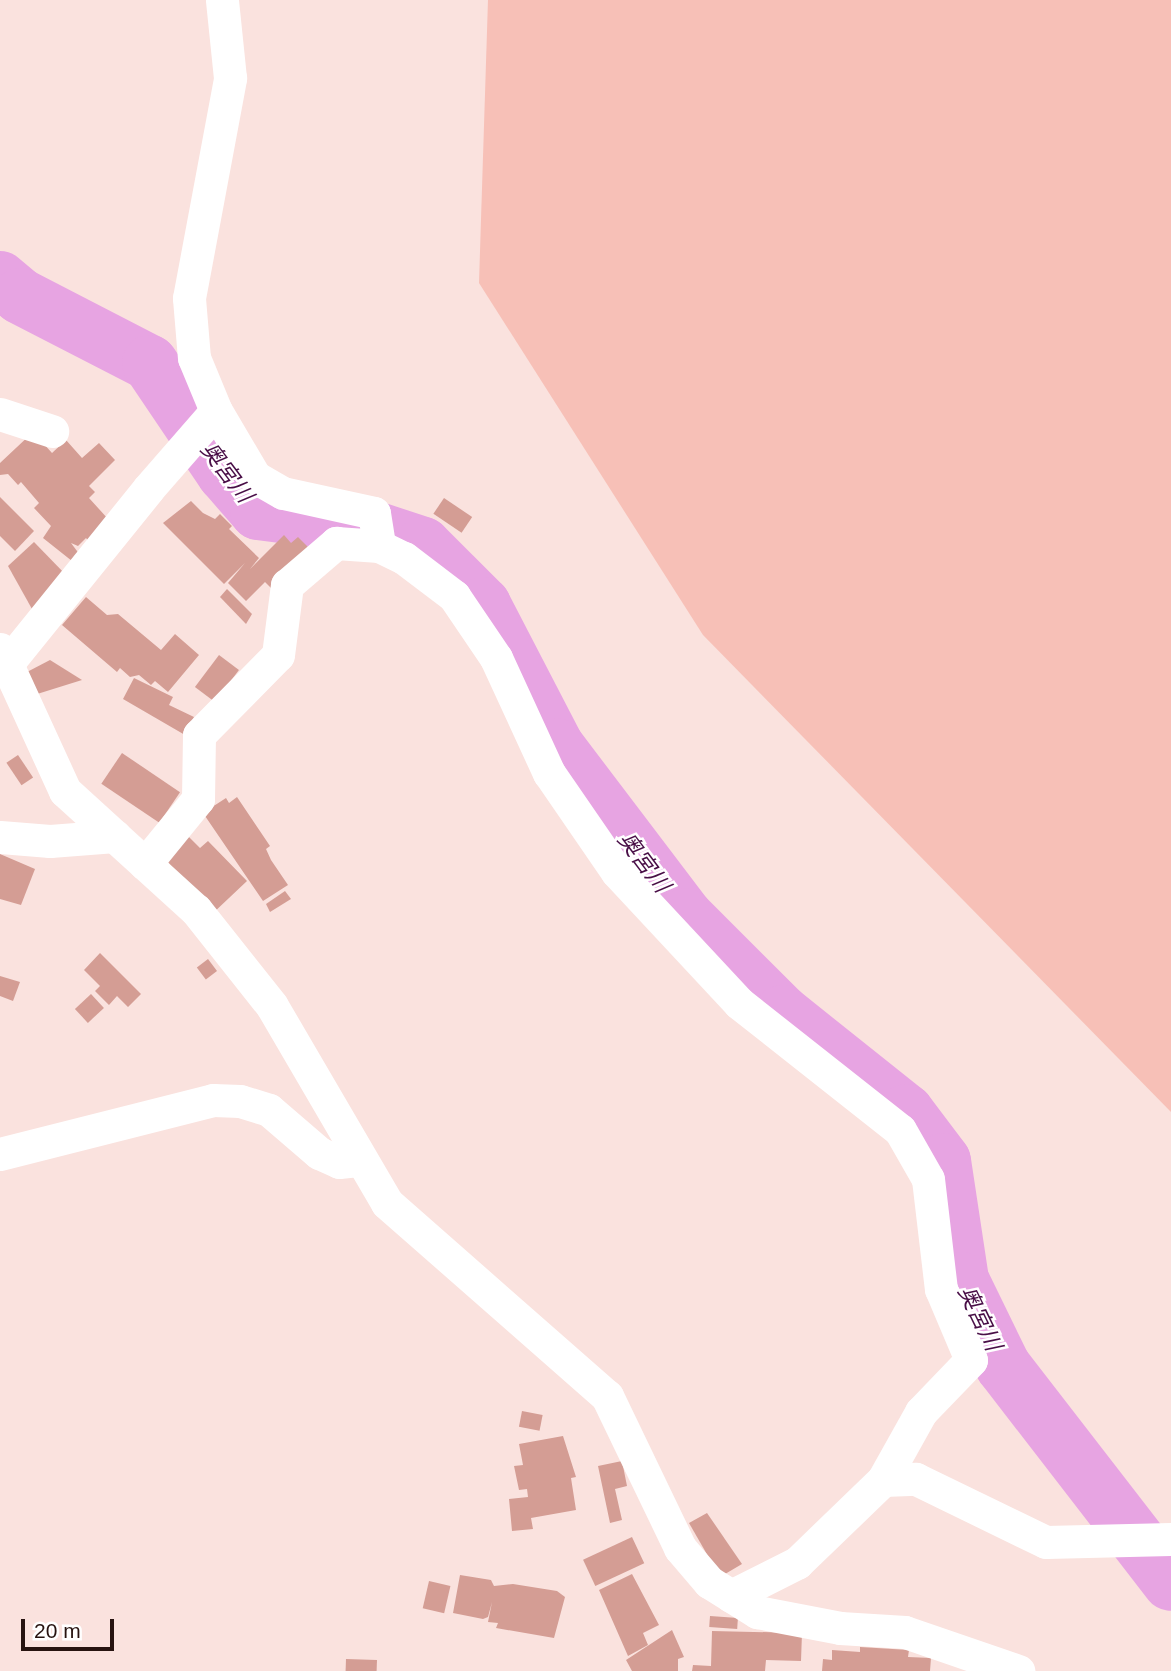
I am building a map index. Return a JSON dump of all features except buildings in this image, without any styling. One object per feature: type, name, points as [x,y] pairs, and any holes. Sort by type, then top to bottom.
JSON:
[{"type":"street","points":[[222,0],[230,78],[189,298],[194,358],[216,411],[255,477],[283,494],[374,513],[379,546]]},
{"type":"street","points":[[216,411],[4,656],[65,791],[196,910],[272,1006],[358,1160],[387,1203],[607,1396],[680,1549],[709,1581],[757,1612],[840,1628],[905,1632],[1007,1670]]},
{"type":"street","points":[[0,414],[52,430]]},
{"type":"street","points":[[145,864],[198,799],[199,735],[278,656],[287,585],[336,543],[379,546],[404,558],[454,596],[496,658],[549,773],[617,872],[739,1003],[900,1130],[928,1179],[941,1289],[971,1360],[921,1412],[883,1480],[797,1563],[731,1596]]},
{"type":"street","points":[[0,837],[50,841],[115,836]]},
{"type":"street","points":[[0,1154],[213,1100],[240,1101],[268,1110],[318,1153],[340,1162],[358,1160]]},
{"type":"street","points":[[883,1480],[916,1479],[1046,1542],[1171,1539]]},
{"type":"shaded area","points":[[488,0],[1171,0],[1171,1112],[703,635],[479,283]]},
{"type":"waterway","name":"奥宮川","points":[[0,279],[20,296],[150,363],[225,474],[258,512],[366,526],[423,545],[483,605],[556,746],[685,916],[782,1013],[906,1112],[943,1161],[961,1280],[1003,1366],[1171,1583]]}]
